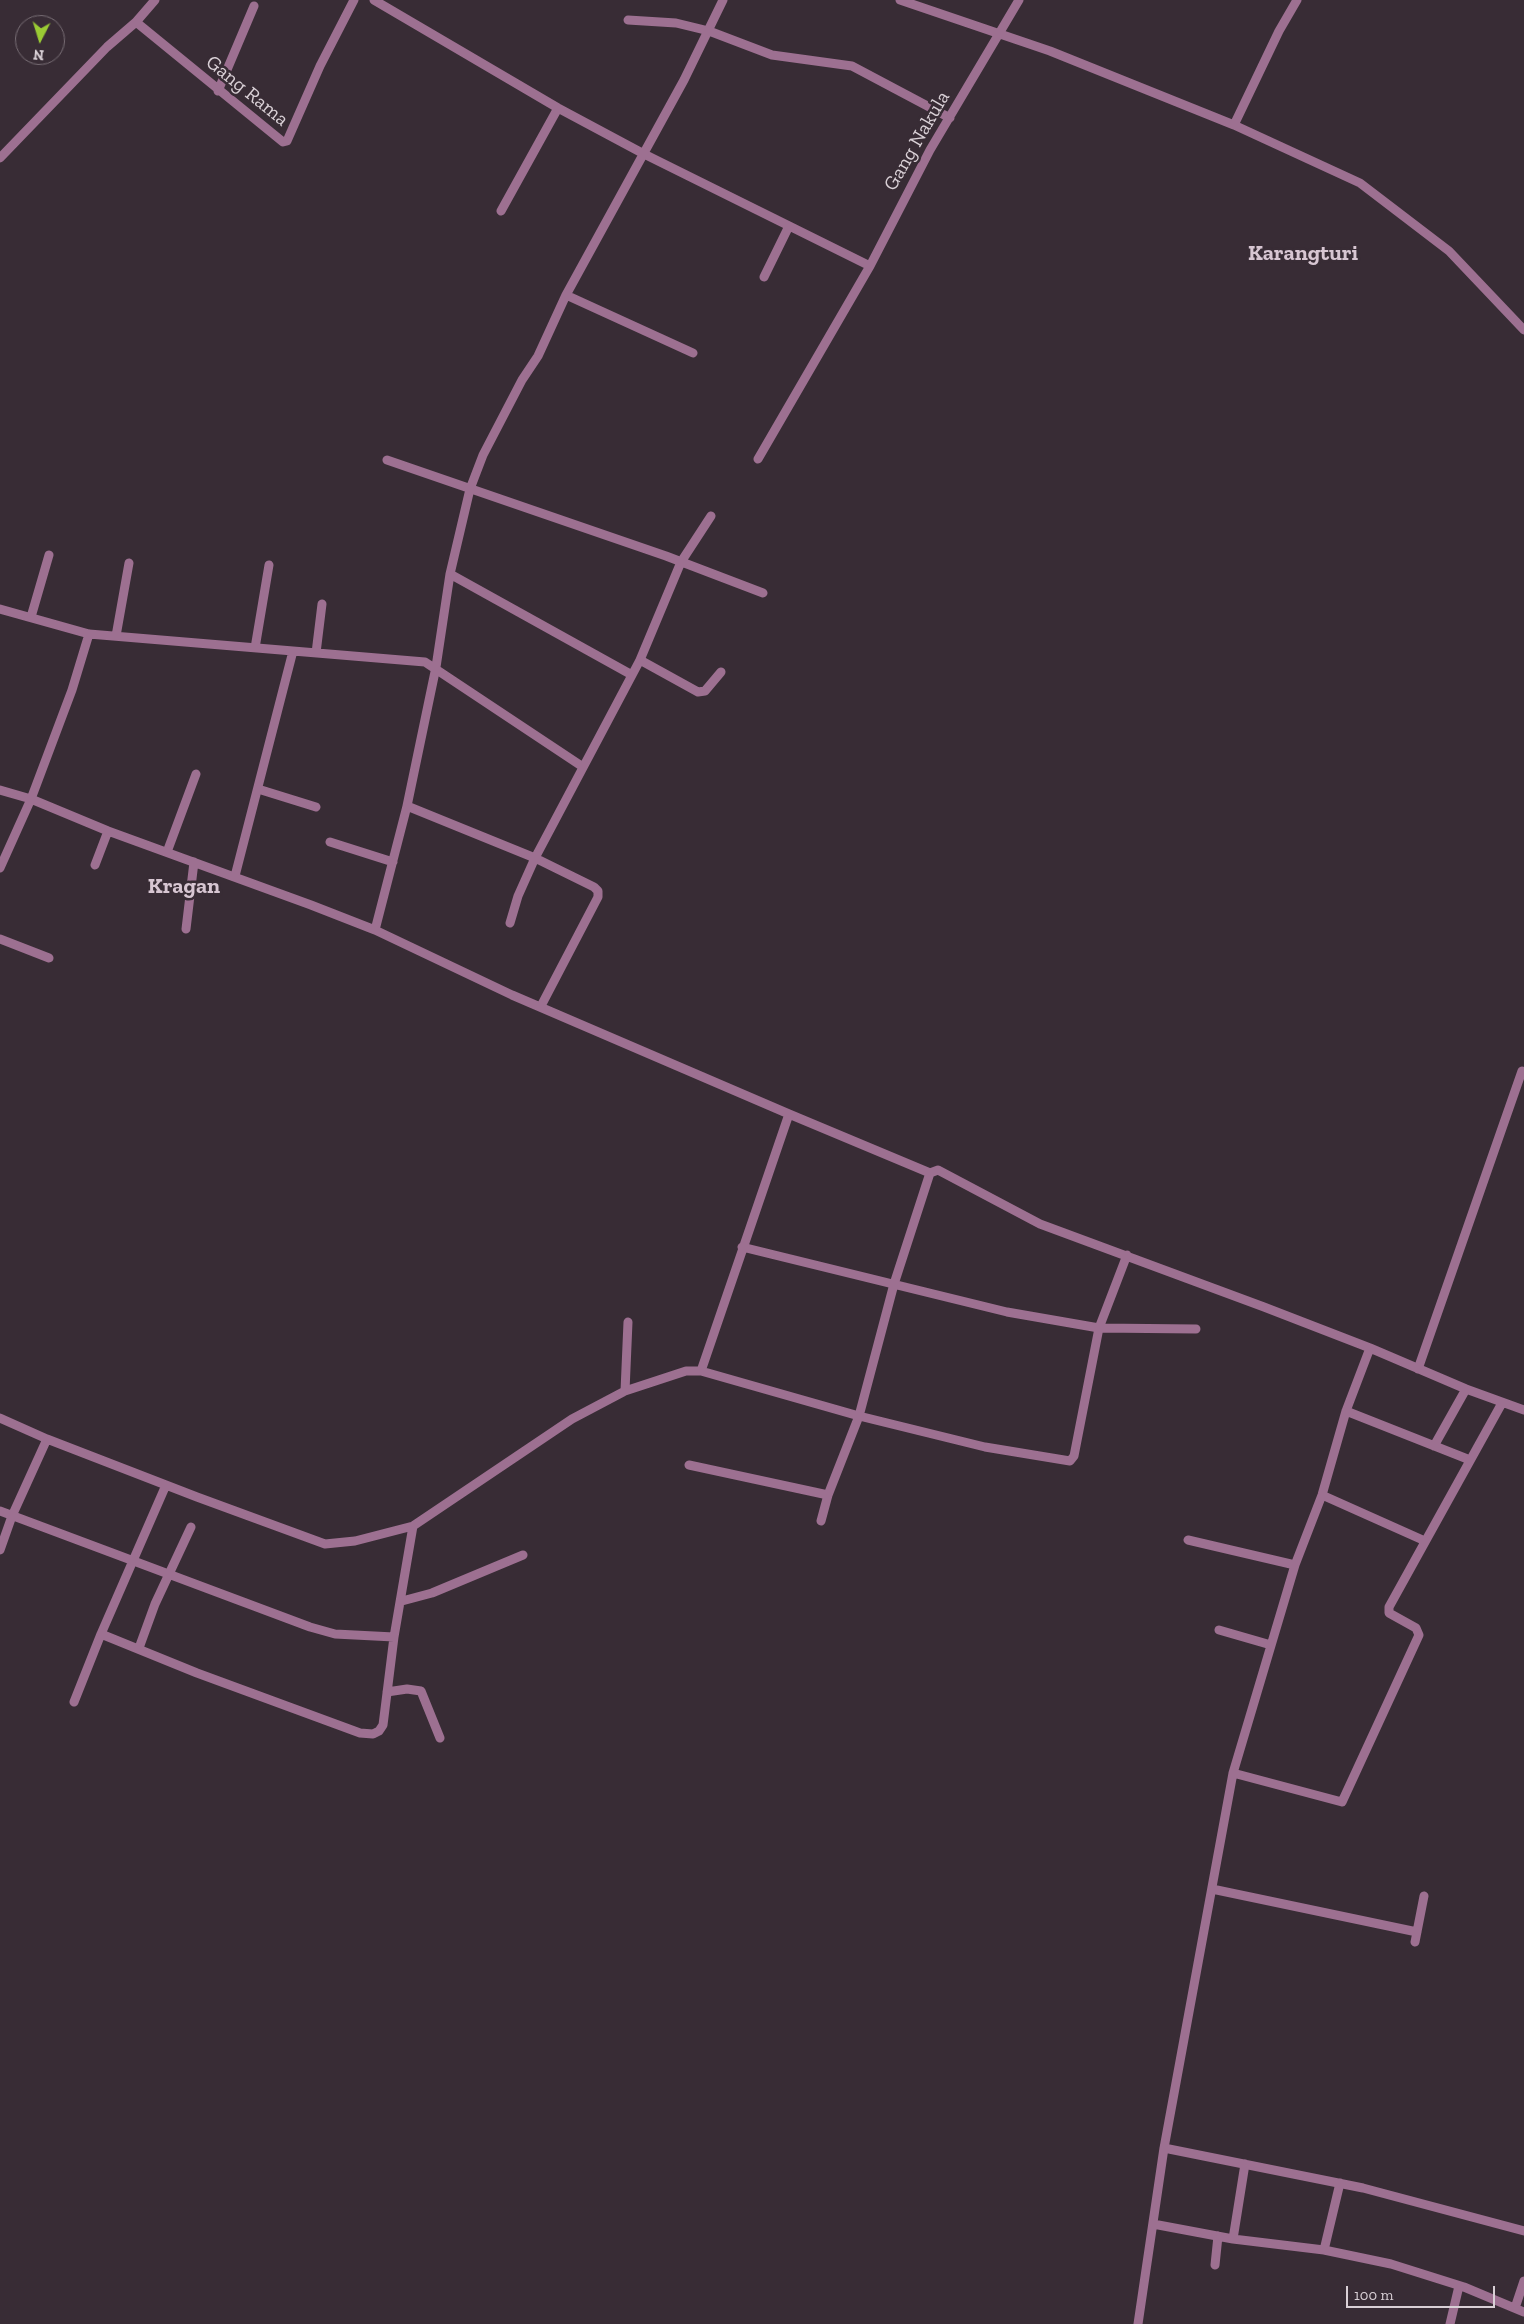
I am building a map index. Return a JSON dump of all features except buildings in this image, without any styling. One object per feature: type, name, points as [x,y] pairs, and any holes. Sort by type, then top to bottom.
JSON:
[{"type":"street","points":[[0,158],[107,47],[136,22],[154,0]]},
{"type":"street","name":"Gang Rama","points":[[136,22],[283,142],[287,141],[320,66],[354,0]]},
{"type":"street","points":[[374,0],[558,108],[644,154],[870,266]]},
{"type":"street","points":[[375,930],[407,806],[436,668],[450,574],[470,489],[497,426],[538,356],[566,296],[644,154],[709,31],[723,0]]},
{"type":"street","points":[[900,0],[1050,52],[1234,125],[1360,183],[1448,251],[1524,330]]},
{"type":"street","name":"Gang Nakula","points":[[758,460],[870,266],[930,150],[1000,36],[1019,0]]},
{"type":"street","points":[[1234,125],[1279,31],[1298,0]]},
{"type":"street","points":[[218,90],[254,6]]},
{"type":"street","points":[[628,20],[676,23],[709,31],[772,55],[852,66],[950,118]]},
{"type":"street","points":[[501,210],[558,108]]},
{"type":"street","points":[[764,277],[789,226]]},
{"type":"street","points":[[566,296],[693,353]]},
{"type":"street","points":[[387,460],[681,562],[763,593]]},
{"type":"street","points":[[510,923],[518,896],[535,858],[640,660],[681,562],[710,516]]},
{"type":"street","points":[[31,618],[49,555]]},
{"type":"street","points":[[116,636],[129,563]]},
{"type":"street","points":[[255,648],[269,565]]},
{"type":"street","points":[[450,574],[632,676]]},
{"type":"street","points":[[316,653],[322,604]]},
{"type":"street","points":[[0,609],[89,634],[425,662],[583,767]]},
{"type":"street","points":[[0,868],[31,798],[72,690],[89,634]]},
{"type":"street","points":[[235,876],[293,651]]},
{"type":"street","points":[[640,660],[698,692],[705,691],[722,672]]},
{"type":"street","points":[[167,852],[196,774]]},
{"type":"street","points":[[258,789],[316,808]]},
{"type":"street","points":[[0,790],[31,798],[108,831],[235,876],[375,930],[512,995],[789,1114],[930,1172],[938,1170],[1040,1224],[1127,1255],[1370,1348],[1466,1389],[1524,1410]]},
{"type":"street","points":[[407,806],[535,858],[594,887],[598,894],[541,1006]]},
{"type":"street","points":[[95,865],[108,831]]},
{"type":"street","points":[[330,842],[393,862]]},
{"type":"street","points":[[186,929],[194,862]]},
{"type":"street","points":[[0,939],[50,958]]},
{"type":"street","points":[[1418,1369],[1522,1071]]},
{"type":"street","points":[[701,1370],[789,1114]]},
{"type":"street","points":[[821,1521],[828,1495],[859,1416],[894,1284],[930,1172]]},
{"type":"street","points":[[742,1247],[1007,1312],[1099,1328],[1196,1329]]},
{"type":"street","points":[[0,1418],[47,1439],[325,1544],[355,1541],[413,1526],[572,1420],[625,1391],[686,1371],[701,1370],[859,1416],[984,1447],[1070,1461],[1074,1456],[1099,1328],[1127,1255]]},
{"type":"street","points":[[625,1391],[628,1322]]},
{"type":"street","points":[[1138,2324],[1164,2148],[1233,1773],[1295,1565],[1322,1495],[1346,1411],[1370,1348]]},
{"type":"street","points":[[1434,1446],[1466,1389]]},
{"type":"street","points":[[1233,1773],[1342,1802],[1419,1635],[1416,1628],[1389,1613],[1388,1610],[1502,1403]]},
{"type":"street","points":[[1346,1411],[1470,1460]]},
{"type":"street","points":[[0,1550],[12,1516],[47,1439]]},
{"type":"street","points":[[689,1465],[828,1495]]},
{"type":"street","points":[[74,1702],[101,1634],[166,1485]]},
{"type":"street","points":[[1322,1495],[1425,1541]]},
{"type":"street","points":[[0,1511],[327,1632],[394,1637]]},
{"type":"street","points":[[101,1634],[140,1648],[197,1673],[366,1735],[379,1731],[384,1725],[394,1637],[402,1601],[413,1526]]},
{"type":"street","points":[[140,1648],[168,1574],[191,1527]]},
{"type":"street","points":[[1188,1540],[1295,1565]]},
{"type":"street","points":[[402,1601],[432,1593],[523,1555]]},
{"type":"street","points":[[1219,1630],[1271,1644]]},
{"type":"street","points":[[387,1692],[407,1689],[422,1691],[440,1738]]},
{"type":"street","points":[[1212,1888],[1417,1932]]},
{"type":"street","points":[[1415,1942],[1424,1896]]},
{"type":"street","points":[[1164,2148],[1340,2183],[1524,2232]]},
{"type":"street","points":[[1233,2239],[1245,2164]]},
{"type":"street","points":[[1324,2250],[1340,2183]]},
{"type":"street","points":[[1153,2224],[1233,2239],[1324,2250],[1391,2264],[1459,2286],[1524,2312]]},
{"type":"street","points":[[1215,2265],[1218,2236]]},
{"type":"street","points":[[1515,2308],[1524,2282]]},
{"type":"street","points":[[1450,2324],[1459,2286]]},
{"type":"district","name":"Karangturi","points":[[1303,254]]},
{"type":"district","name":"Kragan","points":[[184,887]]}]
